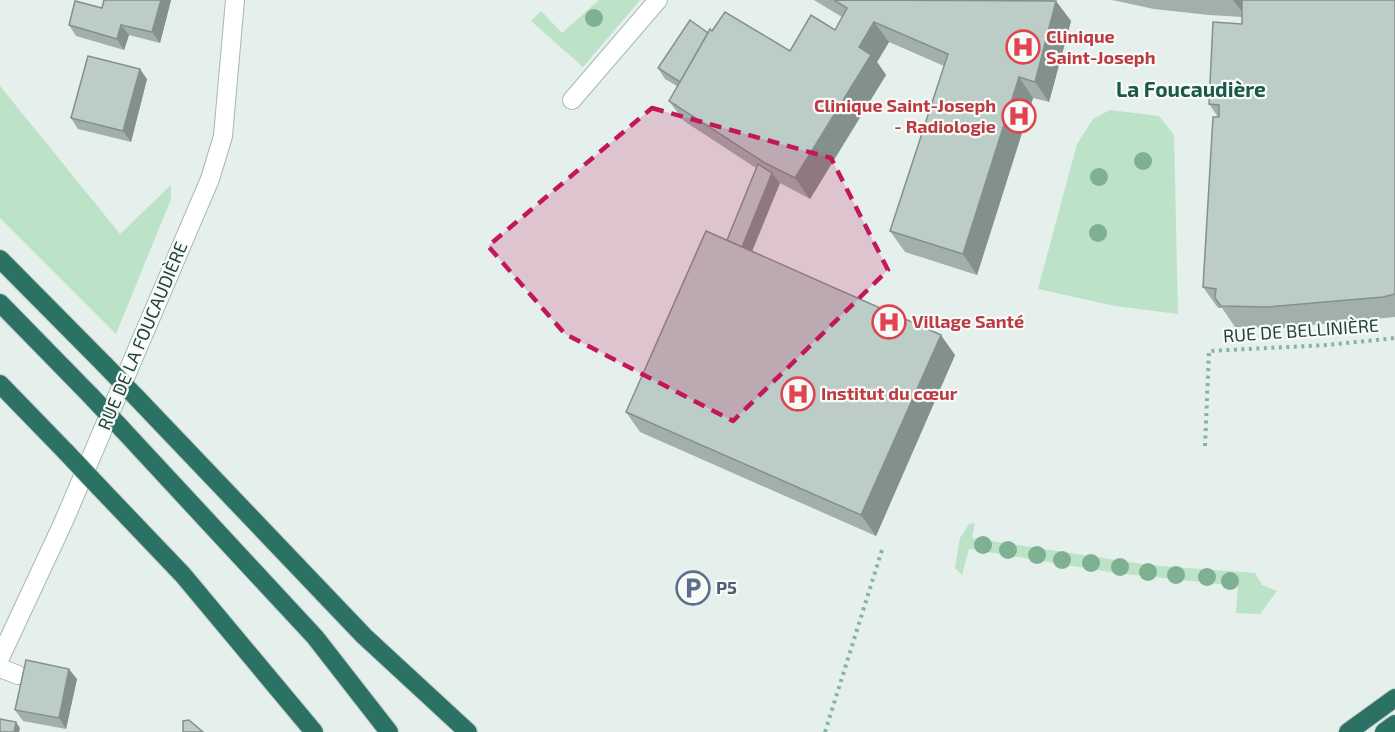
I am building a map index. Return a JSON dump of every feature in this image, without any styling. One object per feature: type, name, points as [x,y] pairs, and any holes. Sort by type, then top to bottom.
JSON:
[{"type":"highway","points":[[0,259],[137,398],[364,636],[468,732]]},
{"type":"highway","points":[[0,303],[90,395],[315,637],[389,732]]},
{"type":"highway","points":[[0,384],[183,574],[313,732]]},
{"type":"highway","points":[[1348,732],[1395,698]]},
{"type":"highway","points":[[1384,732],[1395,724]]},
{"type":"street","name":"RUE DE LA FOUCAUDIÈRE","points":[[0,658],[63,523],[210,179],[223,136],[224,102],[235,0]]},
{"type":"street","points":[[572,100],[658,0]]},
{"type":"street","points":[[0,668],[18,675]]},
{"type":"path","name":"RUE DE BELLINIÈRE","points":[[1205,447],[1209,351],[1327,345],[1395,338]]},
{"type":"path","points":[[825,732],[882,550]]},
{"type":"highlighted area","points":[[652,108],[831,158],[888,270],[733,421],[565,334],[488,246]]},
{"type":"green space","points":[[599,0],[640,0],[583,67],[531,21],[541,11],[562,33]]},
{"type":"green space","points":[[0,86],[120,234],[171,185],[171,199],[116,334],[0,218]]},
{"type":"green space","points":[[1110,110],[1159,116],[1174,135],[1178,314],[1115,306],[1038,289],[1077,144],[1093,119]]},
{"type":"green space","points":[[975,523],[972,538],[1149,565],[1255,573],[1262,585],[1277,591],[1260,614],[1236,613],[1238,586],[1116,573],[969,549],[962,575],[955,568],[960,538],[969,524]]},
{"type":"building","points":[[104,0],[161,0],[152,32],[121,25],[117,39],[69,25],[75,1],[102,8]]},
{"type":"building","points":[[834,0],[1056,1],[1035,82],[1019,77],[963,254],[890,231],[948,54],[874,22],[859,47],[871,55],[795,178],[765,163],[669,101],[710,29],[712,31],[725,12],[790,51],[811,15],[835,30],[847,8]]},
{"type":"building","points":[[1242,0],[1395,0],[1395,294],[1267,307],[1221,306],[1215,298],[1216,289],[1203,287],[1213,117],[1219,117],[1219,105],[1209,104],[1213,22],[1242,24]]},
{"type":"building","points":[[690,20],[708,33],[680,82],[658,68]]},
{"type":"building","points":[[88,56],[140,69],[123,131],[71,118]]},
{"type":"building","points":[[758,164],[772,173],[742,247],[727,240]]},
{"type":"building","name":"Institut du cœur","points":[[706,231],[941,335],[861,515],[626,412]]},
{"type":"building","points":[[26,660],[69,669],[59,718],[15,710]]},
{"type":"building","points":[[0,719],[16,722],[14,732],[0,732]]},
{"type":"building","points":[[189,720],[203,732],[183,732],[183,721]]},
{"type":"place","name":"Clinique Saint-Joseph","points":[[1023,47]]},
{"type":"place","name":"Clinique Saint-Joseph - Radiologie","points":[[1019,116]]},
{"type":"place","name":"Village Santé","points":[[889,322]]},
{"type":"place","name":"Institut du cœur","points":[[798,394]]},
{"type":"place","name":"P5","points":[[693,588]]},
{"type":"district","name":"La Foucaudière","points":[[1191,90]]}]
